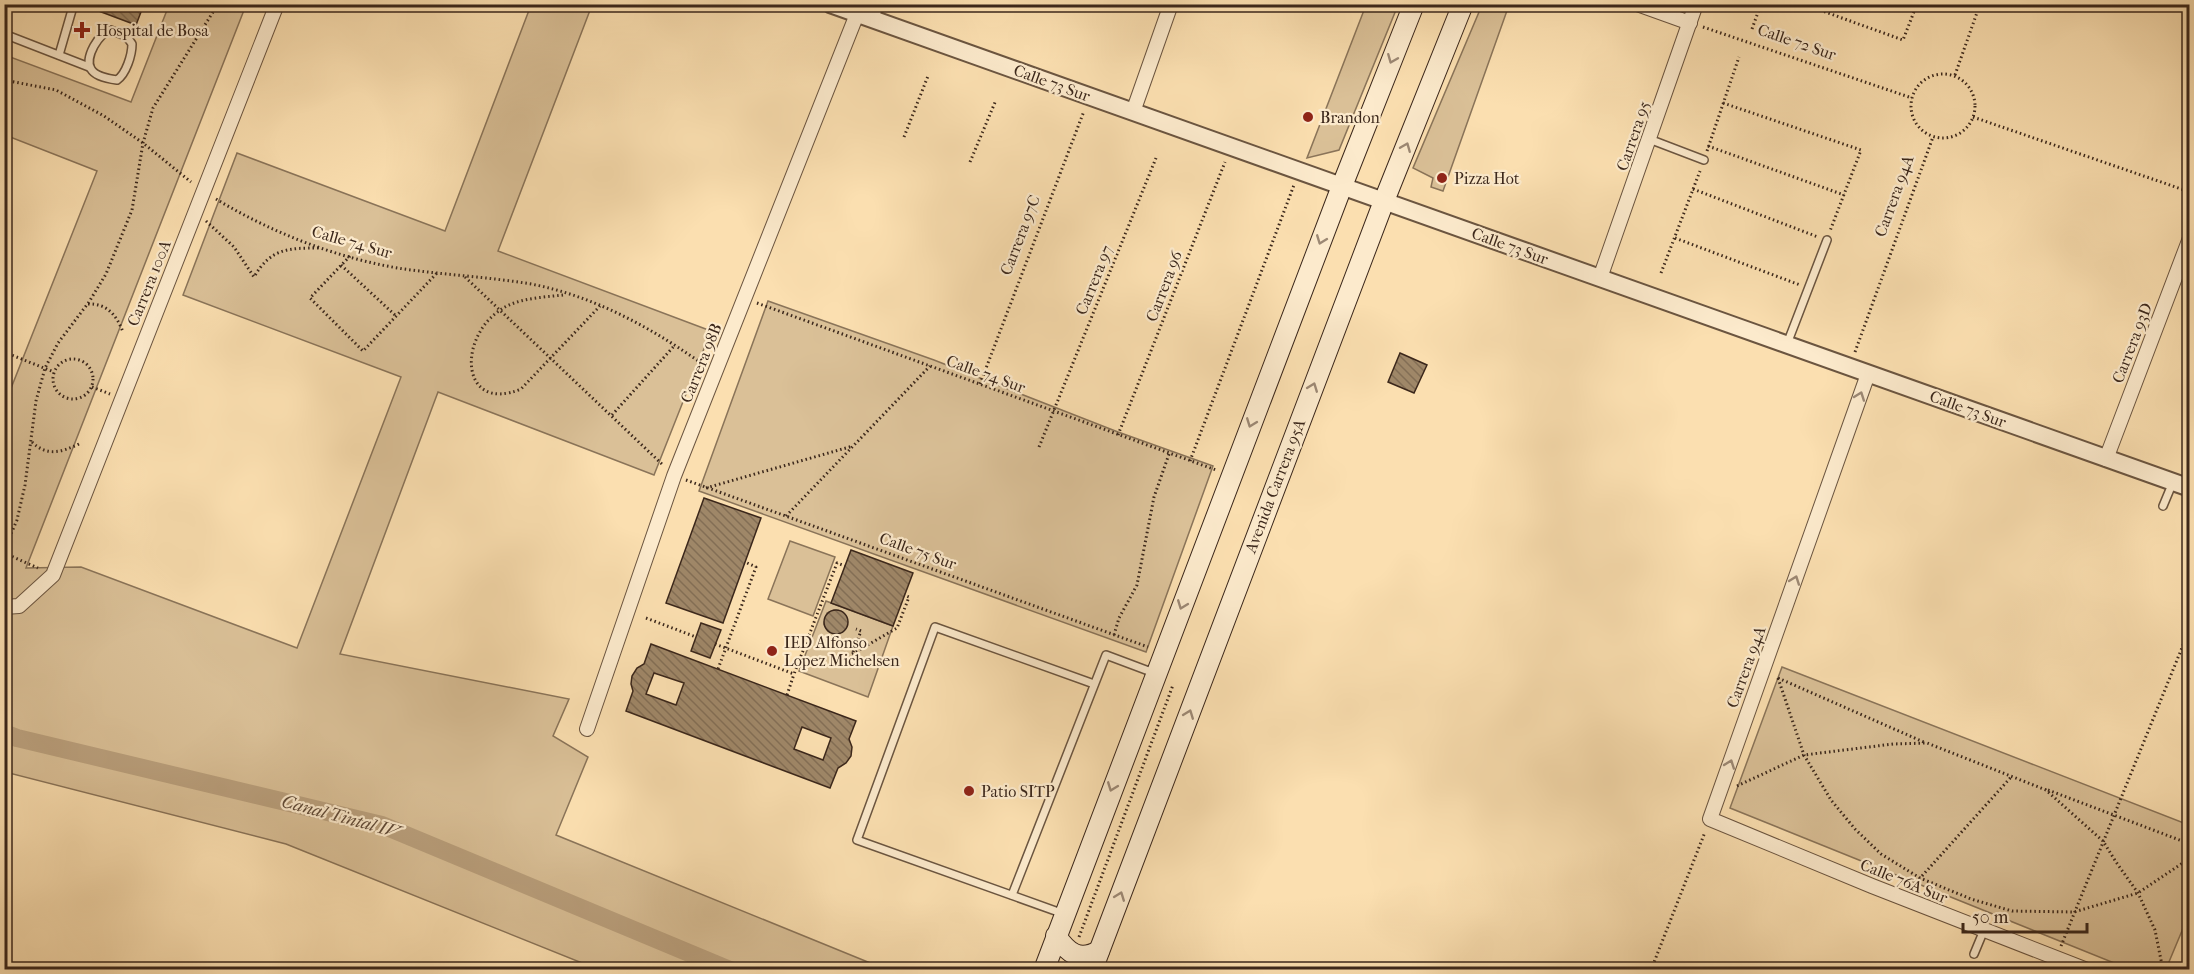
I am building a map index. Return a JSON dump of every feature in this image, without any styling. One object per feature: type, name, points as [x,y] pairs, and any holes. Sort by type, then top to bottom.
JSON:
[{"type":"main road","points":[[1044,969],[1342,186],[1414,4]]},
{"type":"main road","name":"Avenida Carrera 95A","points":[[1092,969],[1384,201],[1463,4]]},
{"type":"main road","points":[[1056,936],[1067,951],[1077,956],[1089,956],[1099,951]]},
{"type":"street","name":"Carrera 100A","points":[[53,575],[277,4]]},
{"type":"street","name":"Calle 73 Sur","points":[[830,4],[868,12],[1090,97],[2190,488]]},
{"type":"street","points":[[1133,112],[1171,4]]},
{"type":"street","points":[[1637,4],[1690,23]]},
{"type":"street","name":"Carrera 95","points":[[1600,278],[1696,4]]},
{"type":"street","name":"Carrera 98B","points":[[586,729],[674,476],[744,298],[868,12]]},
{"type":"street","name":"Carrera 93D","points":[[2106,459],[2190,238]]},
{"type":"street","name":"Carrera 94A","points":[[1710,819],[1868,374]]},
{"type":"street","points":[[4,607],[19,606],[53,575]]},
{"type":"street","name":"Calle 76A Sur","points":[[1710,819],[1902,898],[2087,969]]},
{"type":"lane","points":[[60,55],[72,9]]},
{"type":"lane","points":[[4,34],[117,80],[122,77],[132,51],[132,44],[127,37],[111,30],[104,31],[98,38],[89,67]]},
{"type":"lane","points":[[1649,139],[1704,160]]},
{"type":"lane","points":[[1786,345],[1827,240]]},
{"type":"lane","points":[[2163,506],[2173,482]]},
{"type":"lane","points":[[1064,914],[857,840],[935,627],[1094,684]]},
{"type":"lane","points":[[1012,895],[1106,655],[1156,674]]},
{"type":"lane","points":[[1974,954],[1984,930]]},
{"type":"path","points":[[53,575],[4,552],[17,520],[26,485],[36,401],[45,368],[58,343],[88,304],[106,274],[132,210],[143,143],[153,108],[218,4]]},
{"type":"path","points":[[1752,29],[1761,4]]},
{"type":"path","points":[[1803,4],[1903,40],[1917,4]]},
{"type":"path","points":[[1955,75],[1980,4]]},
{"type":"path","name":"Calle 72 Sur","points":[[1690,23],[1912,98]]},
{"type":"path","points":[[1955,75],[1970,88],[1976,107],[1973,117],[1961,133],[1952,137],[1933,137],[1917,124],[1912,116],[1912,98],[1916,88],[1930,76],[1955,75]]},
{"type":"path","points":[[904,137],[928,76]]},
{"type":"path","name":"Calle 74 Sur","points":[[4,80],[56,90],[104,116],[143,143],[203,191],[258,221],[350,256],[401,268],[531,284],[567,295],[600,306],[648,327],[715,373]]},
{"type":"path","name":"Carrera 97C","points":[[980,384],[1090,97]]},
{"type":"path","points":[[970,162],[996,100]]},
{"type":"path","points":[[1693,189],[1827,240],[1861,150],[1723,104]]},
{"type":"path","points":[[1973,117],[2190,192]]},
{"type":"path","name":"Carrera 94A","points":[[1849,367],[1933,137]]},
{"type":"path","points":[[1708,146],[1844,195]]},
{"type":"path","name":"Carrera 96","points":[[1118,435],[1231,147]]},
{"type":"path","name":"Carrera 97","points":[[1039,447],[1156,158]]},
{"type":"path","points":[[1190,461],[1299,171]]},
{"type":"path","points":[[194,215],[205,220],[234,247],[254,277],[262,263],[273,254],[297,248],[325,248]]},
{"type":"path","points":[[1675,238],[1808,288]]},
{"type":"path","points":[[350,256],[310,298],[363,351],[437,273]]},
{"type":"path","points":[[341,265],[396,316]]},
{"type":"path","points":[[465,277],[674,476]]},
{"type":"path","points":[[567,295],[529,299],[510,305],[486,321],[472,348],[470,358],[476,381],[483,388],[494,394],[507,395],[521,389],[600,306]]},
{"type":"path","name":"Calle 74 Sur","points":[[744,298],[1220,472]]},
{"type":"path","points":[[88,304],[99,304],[111,311],[120,323],[123,332]]},
{"type":"path","points":[[612,415],[676,345]]},
{"type":"path","points":[[4,352],[54,372]]},
{"type":"path","points":[[77,359],[88,365],[94,377],[93,383],[86,395],[80,399],[66,399],[56,390],[54,372],[64,361],[77,359]]},
{"type":"path","points":[[785,516],[930,366]]},
{"type":"path","points":[[32,442],[50,452],[58,452],[79,444]]},
{"type":"path","points":[[706,488],[855,445]]},
{"type":"path","points":[[1114,635],[1119,618],[1137,585],[1154,497],[1169,453]]},
{"type":"path","name":"Calle 75 Sur","points":[[674,476],[1153,649]]},
{"type":"path","points":[[718,669],[756,567],[745,562]]},
{"type":"path","points":[[787,695],[837,563],[844,566]]},
{"type":"path","points":[[856,629],[861,631],[852,654],[897,628],[909,597],[904,595]]},
{"type":"path","points":[[646,618],[696,637]]},
{"type":"path","points":[[2056,957],[2190,628]]},
{"type":"path","points":[[715,644],[794,674]]},
{"type":"path","points":[[1762,671],[1927,743],[2190,844]]},
{"type":"path","points":[[1778,678],[1804,755],[1831,800],[1855,829],[1881,854],[1920,878],[1971,899],[2012,910],[2074,912],[2138,893],[2190,858]]},
{"type":"path","points":[[1721,789],[1738,786],[1804,755],[1893,744],[1927,743]]},
{"type":"path","points":[[1902,898],[2012,776]]},
{"type":"path","points":[[2046,790],[2103,841],[2138,893],[2155,930],[2163,969]]},
{"type":"path","points":[[1651,969],[1710,819]]},
{"type":"shaded area","points":[[169,5],[246,5],[26,568],[81,567],[297,648],[401,377],[183,295],[237,153],[445,231],[531,5],[592,5],[498,251],[711,331],[654,475],[438,392],[340,654],[569,699],[553,736],[588,757],[556,835],[885,969],[597,969],[286,844],[5,772],[4,406],[97,171],[5,135],[5,55],[131,102]]},
{"type":"shaded area","points":[[1366,5],[1398,5],[1339,150],[1307,158]]},
{"type":"shaded area","points":[[1482,5],[1509,5],[1443,191],[1431,187],[1433,178],[1413,168]]},
{"type":"shaded area","points":[[768,301],[934,360],[1118,432],[1213,466],[1146,652],[699,491]]},
{"type":"shaded area","points":[[790,541],[835,557],[813,616],[768,599]]},
{"type":"shaded area","points":[[826,601],[893,626],[868,697],[799,671]],"holes":[[[834,610],[841,611],[847,620],[843,631],[835,633],[828,631],[824,624],[827,613]]]},
{"type":"shaded area","points":[[1782,667],[2189,825],[2189,914],[2166,969],[2129,969],[1730,808]]},
{"type":"building","points":[[80,4],[144,4],[136,25]]},
{"type":"building","points":[[1400,353],[1427,365],[1414,393],[1388,382]]},
{"type":"building","points":[[704,498],[761,518],[723,623],[666,603]]},
{"type":"building","points":[[851,550],[913,573],[893,626],[831,603]]},
{"type":"building","points":[[836,610],[844,614],[848,622],[844,630],[836,634],[828,630],[824,622],[828,614]]},
{"type":"building","points":[[701,623],[721,630],[710,658],[691,651]]},
{"type":"building","points":[[651,644],[856,721],[849,739],[852,747],[851,756],[838,768],[830,788],[626,711],[633,691],[632,676],[637,668],[644,664]],"holes":[[[654,673],[684,683],[676,705],[646,694]],[[802,727],[831,738],[823,760],[794,749]]]},
{"type":"waterway","name":"Canal Tintal IV","points":[[4,733],[382,825],[730,970]]},
{"type":"place","name":"Hospital de Bosa","points":[[82,30]]},
{"type":"place","name":"Brandon","points":[[1308,117]]},
{"type":"place","name":"Pizza Hot","points":[[1442,178]]},
{"type":"place","name":"IED Alfonso Lopez Michelsen","points":[[772,651]]},
{"type":"place","name":"Patio SITP","points":[[969,791]]}]
